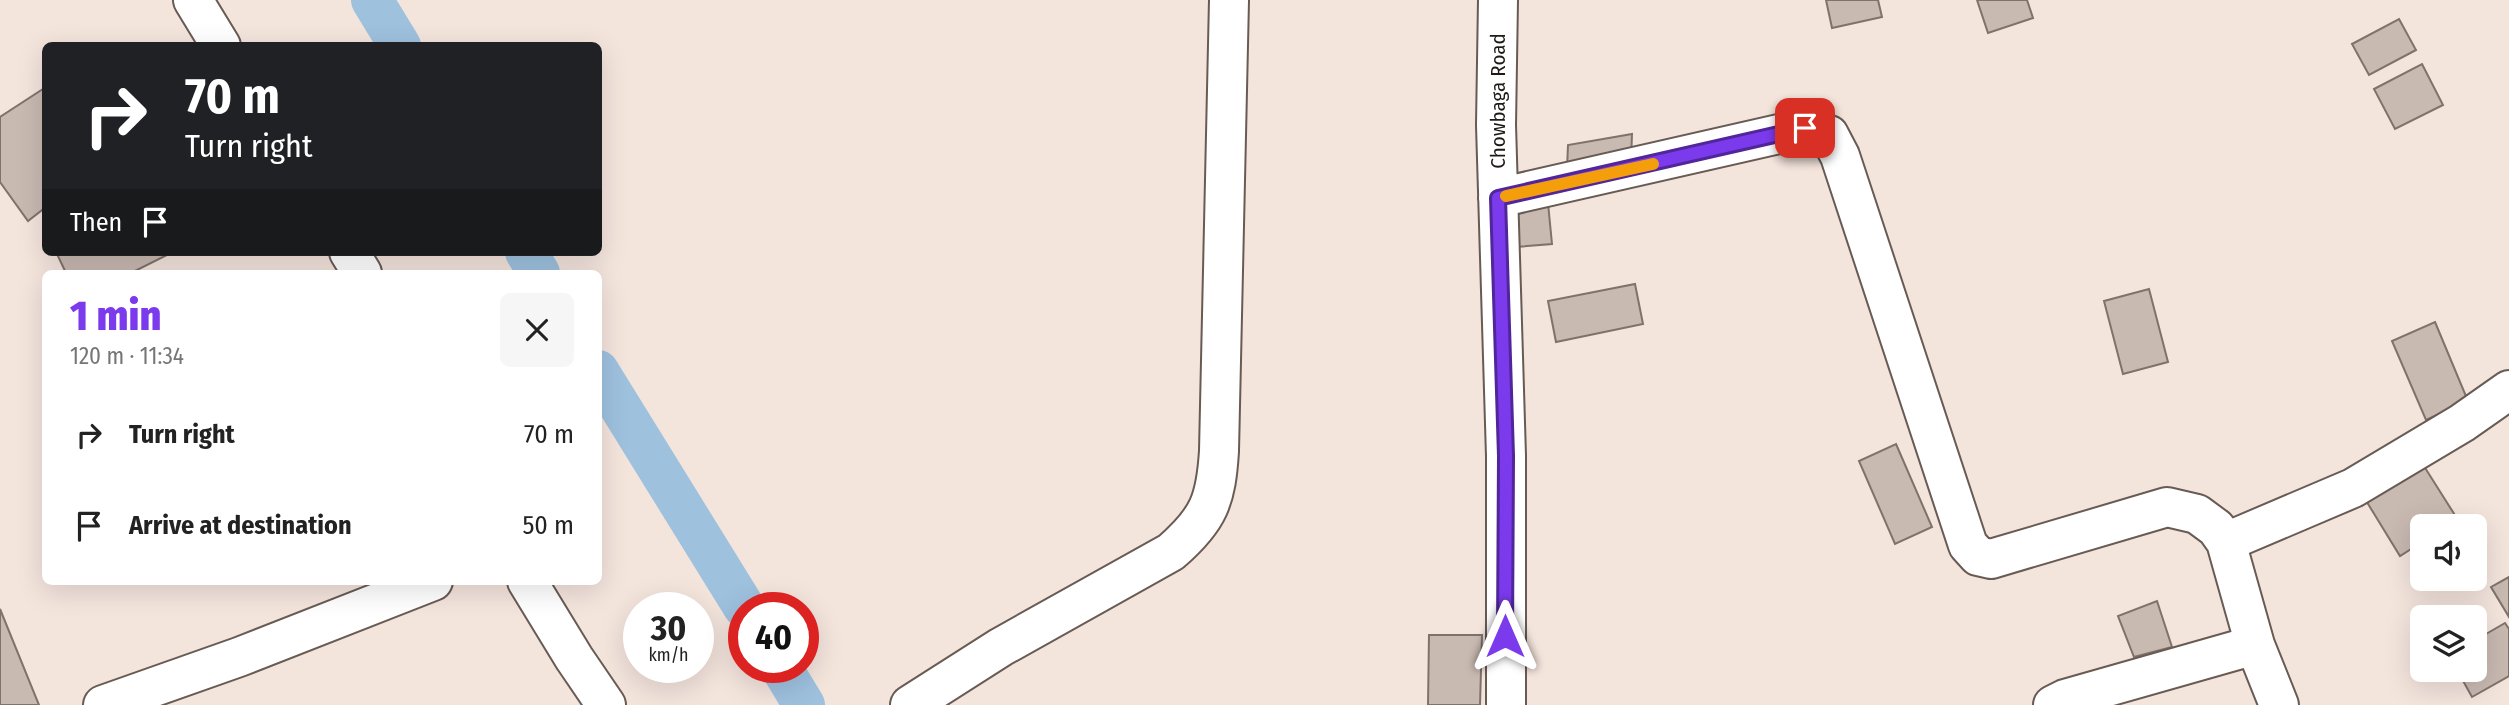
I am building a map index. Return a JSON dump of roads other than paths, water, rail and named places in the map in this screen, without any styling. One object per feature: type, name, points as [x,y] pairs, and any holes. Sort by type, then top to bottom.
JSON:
[{"type":"street","points":[[193,0],[219,42]]},
{"type":"street","points":[[910,705],[1001,647],[1171,552],[1192,534],[1212,502],[1219,451],[1228,0]]},
{"type":"street","name":"Chowbaga Road","points":[[1498,0],[1496,125],[1506,456],[1506,705]]},
{"type":"street","points":[[1498,198],[1805,128],[1829,135],[1840,156],[1968,545],[1978,556],[1991,559],[2166,507],[2197,514],[2216,528],[2226,542],[2255,645],[2279,705]]},
{"type":"street","points":[[2226,542],[2353,488],[2509,390]]},
{"type":"street","points":[[103,705],[239,657],[423,585]]},
{"type":"street","points":[[529,585],[573,658],[606,705]]},
{"type":"street","points":[[2053,705],[2065,699],[2255,645]]},
{"type":"waterway","points":[[372,0],[398,42]]},
{"type":"waterway","points":[[528,256],[537,270]]},
{"type":"waterway","points":[[602,377],[735,592]]},
{"type":"waterway","points":[[791,683],[804,705]]}]
